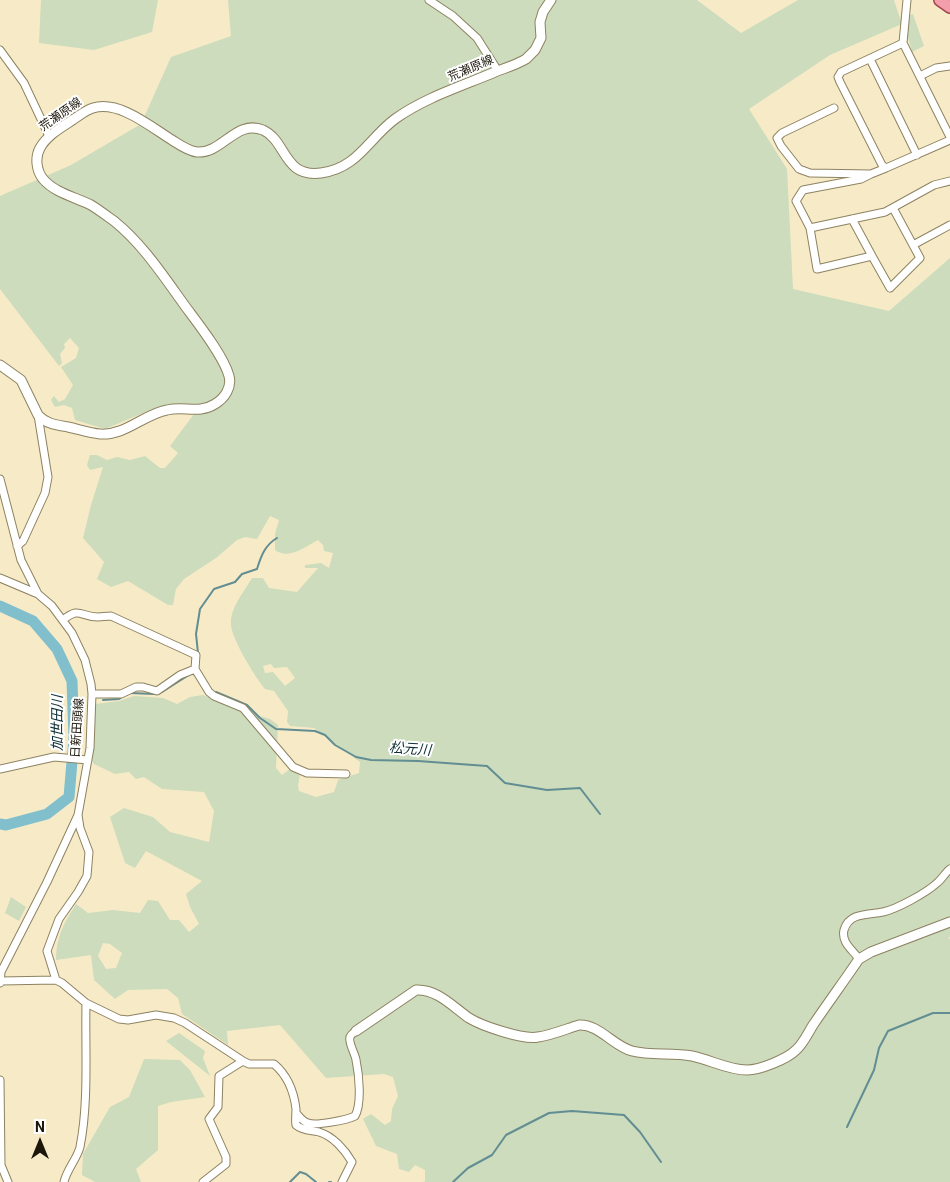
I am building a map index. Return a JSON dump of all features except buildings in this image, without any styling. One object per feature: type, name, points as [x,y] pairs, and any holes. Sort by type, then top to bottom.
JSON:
[{"type":"main road","points":[[940,0],[950,7]]},
{"type":"street","points":[[429,0],[453,16],[477,38],[498,71]]},
{"type":"street","name":"荒瀬原線","points":[[38,415],[55,425],[102,434],[122,431],[167,410],[202,410],[223,398],[229,384],[229,376],[208,337],[137,243],[115,222],[92,206],[55,189],[44,181],[39,173],[36,162],[38,150],[50,136],[84,112],[102,106],[113,107],[134,115],[184,148],[197,152],[206,151],[245,129],[266,131],[298,170],[314,174],[321,173],[343,167],[359,156],[380,132],[406,112],[520,62],[535,50],[541,38],[540,22],[543,12],[551,0]]},
{"type":"street","points":[[872,256],[817,269],[810,228],[796,201],[802,190],[861,179],[950,139],[903,43],[907,0]]},
{"type":"street","points":[[886,168],[882,166],[838,77],[841,72],[903,43]]},
{"type":"street","points":[[0,50],[24,83],[50,136]]},
{"type":"street","points":[[870,59],[917,155]]},
{"type":"street","points":[[920,76],[936,68],[950,66]]},
{"type":"street","points":[[834,108],[782,133],[777,138],[781,146],[799,168],[810,173],[871,174]]},
{"type":"street","points":[[942,122],[950,118]]},
{"type":"street","points":[[810,228],[893,208],[934,185],[950,181]]},
{"type":"street","points":[[852,219],[890,288],[920,258],[893,208]]},
{"type":"street","points":[[913,245],[950,225]]},
{"type":"street","points":[[0,365],[21,380],[38,415],[48,477],[45,493],[23,541],[17,546]]},
{"type":"street","name":"日新田頭線","points":[[0,479],[17,546],[27,574],[38,594],[72,632],[85,660],[92,694],[91,730],[78,815],[47,882],[1,972],[0,981]]},
{"type":"street","points":[[0,578],[38,594]]},
{"type":"street","points":[[63,620],[72,613],[77,612],[98,617],[111,616],[196,655],[195,669],[209,692],[243,708],[293,767],[307,773],[346,774]]},
{"type":"street","points":[[92,694],[121,694],[136,687],[157,690],[180,675],[195,669]]},
{"type":"street","points":[[0,769],[55,757],[86,760]]},
{"type":"street","points":[[56,980],[47,951],[59,919],[87,876],[89,852],[80,828],[78,815]]},
{"type":"street","points":[[859,959],[844,942],[844,928],[848,923],[859,915],[883,912],[921,894],[938,883],[950,869]]},
{"type":"street","points":[[296,1113],[309,1124],[355,1116],[359,1106],[358,1080],[356,1060],[350,1039],[351,1034],[416,990],[438,995],[486,1028],[532,1038],[584,1024],[594,1028],[619,1046],[630,1051],[693,1056],[729,1068],[750,1070],[777,1061],[796,1050],[859,959],[871,952],[950,922]]},
{"type":"street","points":[[0,981],[56,980],[86,1003],[120,1019],[128,1020],[156,1015],[174,1018],[196,1029],[249,1064],[274,1064],[279,1068],[291,1087],[296,1113],[295,1121],[300,1128],[320,1132],[333,1139],[352,1162],[342,1182]]},
{"type":"street","points":[[64,1182],[65,1176],[78,1154],[84,1121],[86,1003]]},
{"type":"street","points":[[203,1182],[226,1164],[226,1157],[209,1119],[218,1107],[219,1076],[243,1061]]},
{"type":"street","points":[[0,1080],[0,1165],[8,1182]]},
{"type":"green space","points":[[41,0],[158,0],[152,32],[94,50],[39,43]]},
{"type":"green space","points":[[228,0],[697,0],[741,33],[798,0],[894,0],[902,24],[830,55],[749,109],[787,169],[793,289],[889,311],[950,258],[950,937],[948,938],[950,939],[950,1182],[423,1182],[425,1181],[425,1170],[415,1165],[409,1172],[399,1169],[397,1154],[376,1146],[363,1119],[371,1114],[385,1125],[391,1121],[392,1109],[398,1096],[393,1077],[384,1074],[326,1078],[280,1025],[227,1031],[228,1045],[182,1014],[178,998],[167,989],[128,990],[115,999],[94,980],[91,955],[56,960],[57,944],[62,930],[76,904],[88,913],[113,910],[140,913],[148,900],[158,901],[170,920],[179,920],[189,932],[199,924],[186,894],[202,881],[146,851],[135,868],[125,863],[110,817],[124,808],[153,817],[170,832],[209,842],[214,811],[204,792],[162,789],[144,777],[136,779],[129,772],[115,774],[94,764],[91,759],[95,704],[119,701],[134,696],[163,698],[177,704],[190,697],[203,695],[242,711],[270,719],[278,725],[276,768],[282,775],[290,769],[300,774],[299,791],[316,797],[334,792],[338,780],[359,773],[360,762],[314,728],[290,726],[287,722],[288,711],[274,691],[265,689],[255,676],[239,648],[231,624],[235,606],[252,578],[263,578],[269,588],[297,592],[318,568],[305,568],[305,565],[321,563],[329,568],[333,553],[324,551],[323,545],[318,540],[297,551],[286,554],[280,553],[275,550],[275,534],[279,520],[270,516],[257,539],[245,537],[237,540],[216,558],[184,579],[176,589],[173,605],[168,605],[128,581],[111,587],[97,579],[104,562],[83,538],[103,467],[90,470],[87,465],[90,455],[97,455],[107,460],[117,457],[130,460],[145,456],[160,468],[165,468],[178,453],[170,446],[200,406],[160,406],[105,429],[75,420],[72,408],[64,405],[55,407],[51,400],[54,396],[59,402],[65,399],[73,385],[61,367],[76,358],[79,348],[70,338],[64,344],[65,348],[60,354],[62,363],[59,366],[0,289],[0,196],[71,165],[141,124],[171,57],[231,36]],"holes":[[[271,664],[274,668],[287,667],[295,678],[285,686],[273,672],[265,673],[263,666]],[[103,943],[110,944],[122,953],[116,968],[106,969],[98,956]]]},
{"type":"green space","points":[[913,14],[924,46],[912,52],[907,34],[910,15]]},
{"type":"green space","points":[[11,897],[26,907],[19,921],[5,913]]},
{"type":"green space","points":[[179,1033],[205,1051],[203,1058],[210,1076],[166,1041]]},
{"type":"green space","points":[[144,1059],[180,1060],[190,1070],[205,1097],[158,1106],[158,1150],[136,1169],[141,1182],[95,1182],[82,1175],[83,1154],[110,1107],[129,1097]]},
{"type":"waterway","points":[[198,653],[196,634],[200,609],[214,589],[235,582],[242,574],[257,569],[264,551],[277,538]]},
{"type":"waterway","name":"加世田川","points":[[0,606],[33,621],[57,649],[72,681],[74,738],[69,797],[47,814],[6,825],[0,824]]},
{"type":"waterway","name":"松元川","points":[[162,692],[192,673],[196,676]]},
{"type":"waterway","name":"松元川","points":[[216,692],[247,705],[260,718],[276,729],[315,731],[325,735],[335,745],[356,757],[371,760],[487,766],[505,783],[547,790],[580,788],[600,814]]},
{"type":"waterway","name":"松元川","points":[[130,693],[155,694]]},
{"type":"waterway","name":"松元川","points":[[103,700],[119,699],[124,696]]},
{"type":"waterway","points":[[847,1127],[874,1070],[879,1048],[888,1031],[933,1013],[950,1013]]},
{"type":"waterway","points":[[453,1182],[468,1168],[492,1155],[506,1135],[549,1113],[572,1111],[624,1115],[640,1132],[661,1162]]},
{"type":"waterway","points":[[290,1182],[300,1172],[316,1182]]}]
